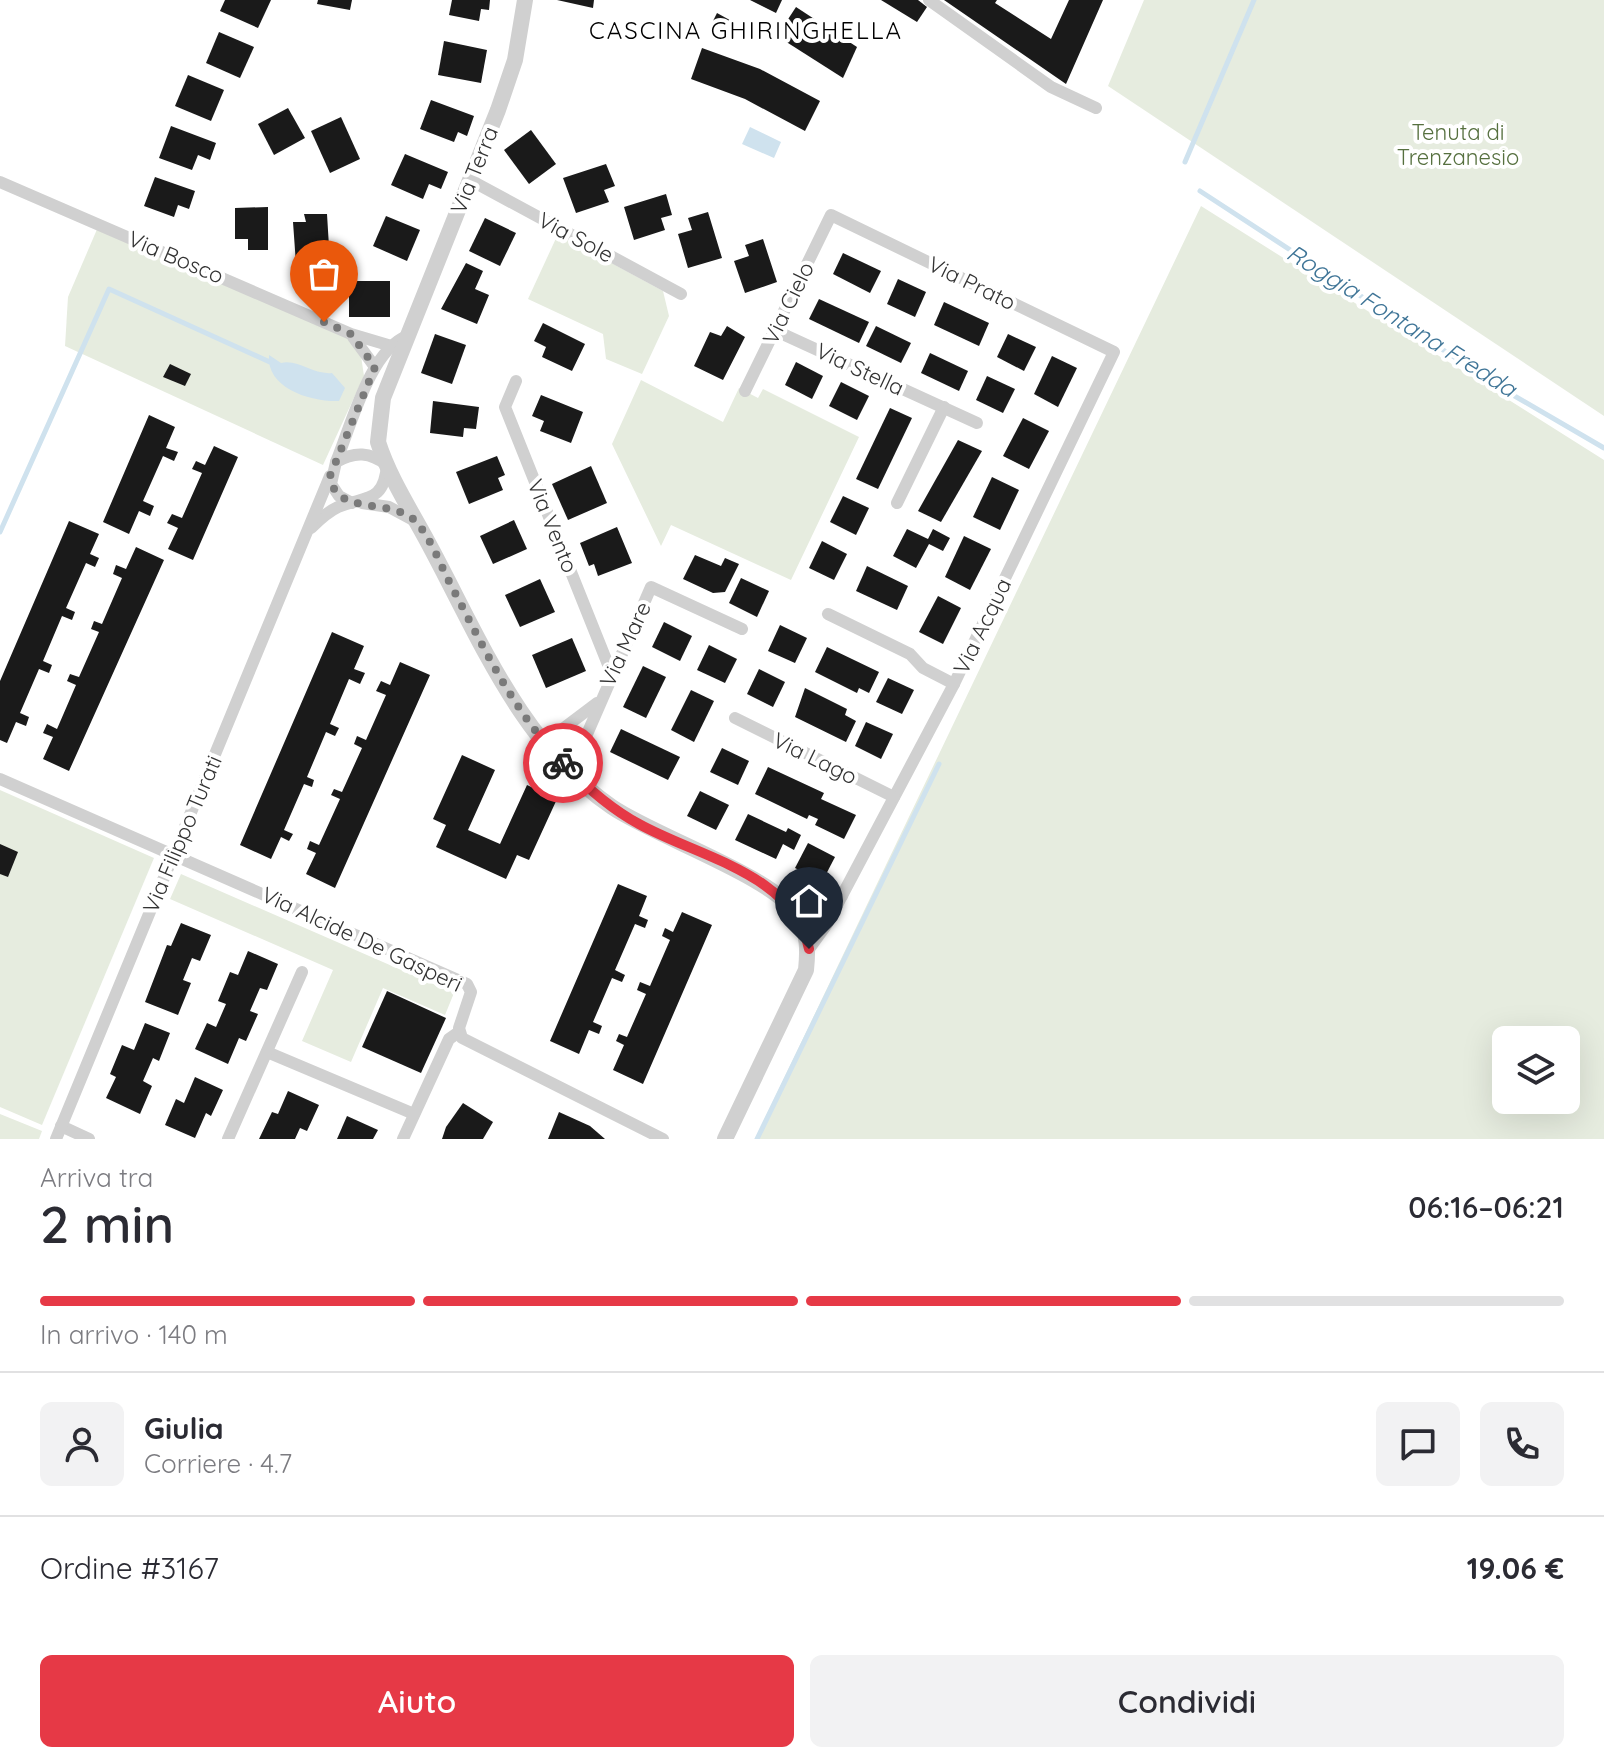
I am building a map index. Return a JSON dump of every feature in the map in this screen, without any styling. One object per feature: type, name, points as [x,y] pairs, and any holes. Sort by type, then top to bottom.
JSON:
[{"type":"street","name":"Via Terra","points":[[525,0],[511,71],[383,398],[378,442],[387,465],[507,693],[544,743],[608,805],[639,824],[770,887],[798,916],[809,949]]},
{"type":"street","points":[[929,0],[1051,87],[1096,108]]},
{"type":"street","name":"Via Sole","points":[[470,180],[681,294]]},
{"type":"street","name":"Via Bosco","points":[[0,182],[351,334],[388,345]]},
{"type":"street","name":"Via Cielo","points":[[745,391],[831,215]]},
{"type":"street","name":"Via Prato","points":[[831,215],[1114,352]]},
{"type":"street","name":"Via Stella","points":[[776,331],[977,423]]},
{"type":"street","points":[[351,334],[375,367]]},
{"type":"street","points":[[407,336],[388,345],[375,367],[330,476],[334,491],[357,503],[389,507],[418,523]]},
{"type":"street","name":"Via Acqua","points":[[809,949],[842,896],[954,684],[1114,352]]},
{"type":"street","name":"Via Vento","points":[[516,381],[505,407],[611,672]]},
{"type":"street","points":[[897,503],[944,407]]},
{"type":"street","points":[[309,530],[330,512],[357,503],[379,490],[387,465],[360,454],[336,462]]},
{"type":"street","name":"Via Filippo Turati","points":[[56,1139],[330,476]]},
{"type":"street","name":"Via Mare","points":[[571,771],[611,672],[651,587],[742,629]]},
{"type":"street","points":[[828,614],[910,654],[923,668],[954,684]]},
{"type":"street","name":"Via Mare","points":[[544,743],[562,732],[599,700]]},
{"type":"street","name":"Via Lago","points":[[735,718],[894,797]]},
{"type":"street","name":"Via Alcide De Gasperi","points":[[0,779],[467,984],[471,992],[459,1032]]},
{"type":"street","points":[[798,916],[842,896]]},
{"type":"street","points":[[725,1139],[806,970],[809,949]]},
{"type":"street","points":[[228,1139],[302,972]]},
{"type":"street","points":[[403,1139],[449,1039],[459,1032],[465,1040],[663,1139]]},
{"type":"street","points":[[267,1052],[414,1114]]},
{"type":"street","points":[[61,1126],[89,1139]]},
{"type":"green space","name":"Tenuta di Trenzanesio","points":[[1144,0],[1604,0],[1604,416],[1108,86]]},
{"type":"green space","points":[[1201,206],[1604,460],[1604,1139],[755,1139]]},
{"type":"green space","points":[[98,227],[349,337],[361,356],[364,376],[323,465],[65,346],[68,297]]},
{"type":"green space","points":[[558,234],[663,291],[669,316],[642,374],[606,359],[603,334],[528,299]]},
{"type":"green space","points":[[641,380],[723,422],[739,388],[758,398],[763,389],[859,437],[791,580],[671,525],[661,546],[612,444]]},
{"type":"green space","points":[[0,790],[154,858],[42,1125],[0,1107]]},
{"type":"green space","points":[[181,874],[454,993],[445,1015],[383,988],[351,1062],[302,1041],[333,970],[170,899]]},
{"type":"green space","points":[[0,1114],[42,1131],[39,1139],[0,1139]]},
{"type":"water","points":[[750,127],[781,142],[774,158],[742,144]]},
{"type":"water","points":[[269,355],[281,363],[294,363],[332,373],[345,388],[339,401],[315,399],[292,391],[275,376]]},
{"type":"building","points":[[225,0],[271,0],[258,28],[220,11]]},
{"type":"building","points":[[318,0],[352,0],[350,10],[317,4]]},
{"type":"building","points":[[452,0],[490,0],[489,10],[481,9],[479,21],[449,15]]},
{"type":"building","points":[[557,0],[594,0],[593,8]]},
{"type":"building","points":[[750,0],[782,0],[776,13]]},
{"type":"building","points":[[881,0],[918,0],[927,7],[917,22]]},
{"type":"building","points":[[944,0],[997,0],[995,3],[1051,39],[1069,0],[1103,0],[1066,84]]},
{"type":"building","points":[[796,7],[857,47],[843,78],[777,36]]},
{"type":"building","points":[[717,13],[737,24],[729,40],[709,29]]},
{"type":"building","points":[[219,32],[254,47],[240,78],[206,63]]},
{"type":"building","points":[[444,41],[487,50],[481,83],[438,75]]},
{"type":"building","points":[[702,48],[760,69],[820,101],[805,131],[745,99],[691,79]]},
{"type":"building","points":[[188,75],[224,90],[211,121],[175,106]]},
{"type":"building","points":[[431,100],[474,116],[467,136],[458,132],[454,142],[420,129]]},
{"type":"building","points":[[288,108],[305,138],[274,155],[258,124]]},
{"type":"building","points":[[341,117],[360,159],[330,173],[311,131]]},
{"type":"building","points":[[171,126],[216,143],[210,160],[198,155],[192,170],[159,158]]},
{"type":"building","points":[[531,130],[556,164],[529,184],[504,150]]},
{"type":"building","points":[[405,154],[448,172],[441,189],[429,184],[423,199],[391,185]]},
{"type":"building","points":[[606,164],[615,186],[604,190],[609,202],[576,213],[563,178]]},
{"type":"building","points":[[155,177],[195,191],[189,209],[178,205],[174,217],[144,206]]},
{"type":"building","points":[[666,194],[672,215],[661,218],[665,230],[634,240],[624,207]]},
{"type":"building","points":[[268,207],[268,250],[248,250],[248,239],[235,239],[235,208]]},
{"type":"building","points":[[708,212],[722,258],[688,268],[678,234],[692,230],[688,218]]},
{"type":"building","points":[[304,214],[327,214],[330,263],[296,264],[293,222],[306,222]]},
{"type":"building","points":[[386,216],[420,230],[407,261],[373,246]]},
{"type":"building","points":[[485,218],[516,233],[500,266],[469,251]]},
{"type":"building","points":[[763,239],[777,282],[745,293],[734,261],[749,256],[745,245]]},
{"type":"building","points":[[843,253],[881,271],[870,293],[833,274]]},
{"type":"building","points":[[466,263],[483,271],[475,289],[489,295],[477,324],[441,309]]},
{"type":"building","points":[[898,279],[926,292],[915,317],[887,304]]},
{"type":"building","points":[[349,281],[390,281],[390,317],[349,317]]},
{"type":"building","points":[[819,299],[869,322],[859,343],[809,319]]},
{"type":"building","points":[[944,302],[989,323],[979,346],[934,325]]},
{"type":"building","points":[[543,323],[585,344],[572,371],[542,357],[546,347],[534,341]]},
{"type":"building","points":[[727,326],[745,337],[723,380],[694,366],[710,332],[721,336]]},
{"type":"building","points":[[876,326],[911,343],[901,363],[866,346]]},
{"type":"building","points":[[435,334],[466,345],[452,384],[421,373]]},
{"type":"building","points":[[1008,334],[1036,347],[1024,371],[997,357]]},
{"type":"building","points":[[930,353],[968,371],[959,391],[921,373]]},
{"type":"building","points":[[1052,356],[1077,368],[1058,407],[1034,394]]},
{"type":"building","points":[[796,362],[823,376],[812,399],[785,385]]},
{"type":"building","points":[[170,364],[191,374],[185,386],[163,377]]},
{"type":"building","points":[[987,376],[1015,389],[1003,413],[976,400]]},
{"type":"building","points":[[841,382],[869,396],[857,420],[829,406]]},
{"type":"building","points":[[541,395],[583,412],[571,443],[540,431],[544,421],[532,416]]},
{"type":"building","points":[[433,401],[479,407],[476,429],[464,428],[463,437],[430,433]]},
{"type":"building","points":[[890,408],[912,418],[878,489],[856,479]]},
{"type":"building","points":[[149,415],[175,427],[166,448],[178,452],[174,461],[163,456],[143,501],[154,506],[150,516],[139,511],[129,534],[103,522]]},
{"type":"building","points":[[1023,418],[1049,431],[1029,469],[1003,456]]},
{"type":"building","points":[[958,440],[982,451],[941,522],[918,511]]},
{"type":"building","points":[[214,446],[238,457],[193,560],[168,549],[178,528],[167,523],[172,514],[182,518],[202,473],[192,469],[196,461],[205,465]]},
{"type":"building","points":[[497,456],[505,475],[498,478],[503,490],[469,504],[456,472]]},
{"type":"building","points":[[591,466],[607,503],[568,520],[552,484]]},
{"type":"building","points":[[992,477],[1019,490],[1000,530],[973,517]]},
{"type":"building","points":[[843,496],[869,508],[856,535],[830,522]]},
{"type":"building","points":[[514,520],[527,549],[493,564],[480,536]]},
{"type":"building","points":[[69,521],[99,534],[90,554],[99,558],[95,567],[86,563],[66,608],[75,612],[72,620],[62,616],[43,661],[52,665],[49,673],[39,669],[20,713],[29,717],[26,726],[16,722],[7,743],[0,740],[0,681]]},
{"type":"building","points":[[617,527],[632,563],[598,576],[594,564],[589,566],[580,543]]},
{"type":"building","points":[[907,529],[928,539],[933,529],[950,538],[943,551],[929,544],[916,568],[893,556]]},
{"type":"building","points":[[964,536],[991,549],[970,590],[945,577]]},
{"type":"building","points":[[822,541],[847,554],[834,580],[809,568]]},
{"type":"building","points":[[136,547],[164,560],[69,771],[43,759],[53,737],[43,733],[47,724],[57,729],[76,685],[67,681],[70,674],[79,677],[99,632],[91,629],[94,621],[102,624],[122,578],[113,574],[116,565],[126,569]]},
{"type":"building","points":[[695,555],[721,566],[725,558],[739,564],[725,592],[713,593],[683,579]]},
{"type":"building","points":[[867,566],[908,586],[897,610],[856,591]]},
{"type":"building","points":[[741,578],[769,591],[757,617],[729,603]]},
{"type":"building","points":[[540,579],[555,612],[520,627],[505,595]]},
{"type":"building","points":[[938,596],[961,608],[943,644],[919,632]]},
{"type":"building","points":[[664,622],[692,636],[680,661],[652,647]]},
{"type":"building","points":[[780,625],[807,638],[795,663],[768,651]]},
{"type":"building","points":[[332,632],[364,646],[354,669],[365,673],[360,684],[349,679],[330,724],[339,728],[335,736],[326,732],[307,777],[314,780],[312,787],[304,784],[284,830],[293,834],[289,841],[281,837],[271,859],[240,845]]},
{"type":"building","points":[[572,638],[586,671],[546,688],[532,655]]},
{"type":"building","points":[[709,645],[737,659],[725,683],[697,670]]},
{"type":"building","points":[[827,647],[879,672],[869,693],[859,688],[857,693],[815,672]]},
{"type":"building","points":[[400,662],[430,675],[335,888],[306,874],[316,853],[307,849],[310,841],[319,845],[340,799],[331,795],[334,789],[342,792],[362,748],[354,744],[357,736],[366,740],[386,695],[376,691],[381,681],[390,685]]},
{"type":"building","points":[[643,666],[666,677],[646,718],[623,707]]},
{"type":"building","points":[[759,669],[785,682],[773,707],[747,694]]},
{"type":"building","points":[[888,678],[914,690],[902,714],[876,702]]},
{"type":"building","points":[[805,688],[847,709],[845,715],[856,721],[846,742],[795,717]]},
{"type":"building","points":[[691,690],[714,701],[694,742],[671,730]]},
{"type":"building","points":[[866,722],[893,734],[881,759],[855,746]]},
{"type":"building","points":[[621,729],[680,757],[668,780],[610,752]]},
{"type":"building","points":[[722,748],[749,761],[738,785],[710,772]]},
{"type":"building","points":[[462,755],[495,770],[468,830],[500,844],[527,785],[557,799],[529,860],[517,855],[506,879],[436,847],[446,825],[433,819]]},
{"type":"building","points":[[768,767],[824,793],[821,799],[856,815],[844,839],[815,825],[818,819],[809,815],[807,819],[755,794]]},
{"type":"building","points":[[700,791],[729,805],[716,830],[687,816]]},
{"type":"building","points":[[748,814],[786,832],[788,828],[801,835],[794,850],[783,844],[776,859],[735,840]]},
{"type":"building","points":[[808,843],[835,857],[822,882],[795,868]]},
{"type":"building","points":[[0,844],[18,852],[8,877],[0,874]]},
{"type":"building","points":[[618,884],[647,896],[639,916],[648,920],[645,928],[635,924],[615,970],[625,975],[622,982],[612,978],[593,1022],[602,1026],[599,1034],[589,1030],[579,1054],[550,1041]]},
{"type":"building","points":[[682,912],[712,925],[643,1084],[613,1070],[624,1045],[616,1041],[619,1034],[627,1037],[646,994],[637,990],[640,982],[650,986],[670,940],[662,936],[665,928],[673,932]]},
{"type":"building","points":[[181,923],[211,935],[200,961],[192,958],[183,980],[191,983],[178,1015],[145,1002],[167,945],[171,946]]},
{"type":"building","points":[[248,951],[278,964],[267,990],[260,988],[250,1011],[258,1014],[246,1041],[239,1038],[228,1064],[195,1049],[207,1023],[216,1027],[226,1004],[218,1001],[230,972],[238,975]]},
{"type":"building","points":[[387,991],[446,1018],[421,1073],[362,1047]]},
{"type":"building","points":[[145,1023],[170,1033],[159,1061],[153,1058],[143,1081],[152,1086],[140,1114],[106,1098],[116,1077],[110,1074],[122,1045],[134,1050]]},
{"type":"building","points":[[195,1077],[223,1090],[211,1116],[206,1113],[195,1138],[165,1125],[176,1099],[184,1103]]},
{"type":"building","points":[[288,1091],[319,1105],[307,1131],[300,1128],[295,1139],[259,1139],[272,1112],[278,1114]]},
{"type":"building","points":[[463,1103],[493,1122],[483,1139],[442,1139],[446,1127]]},
{"type":"building","points":[[559,1112],[590,1126],[605,1139],[548,1139]]},
{"type":"building","points":[[347,1116],[378,1130],[373,1139],[337,1139]]},
{"type":"waterway","points":[[1185,162],[1254,0]]},
{"type":"waterway","name":"Roggia Fontana Fredda","points":[[1200,191],[1506,391],[1604,448]]},
{"type":"waterway","points":[[0,532],[109,289],[272,363]]},
{"type":"waterway","points":[[757,1139],[939,764]]},
{"type":"way so far","points":[[324,322],[351,334],[375,367],[330,476],[334,491],[345,501],[389,507],[418,523],[507,693],[532,729],[563,763]]},
{"type":"district","name":"CASCINA GHIRINGHELLA","points":[[746,30]]},
{"type":"route","points":[[563,763],[608,805],[639,824],[770,887],[787,901],[798,916],[809,949]]}]
